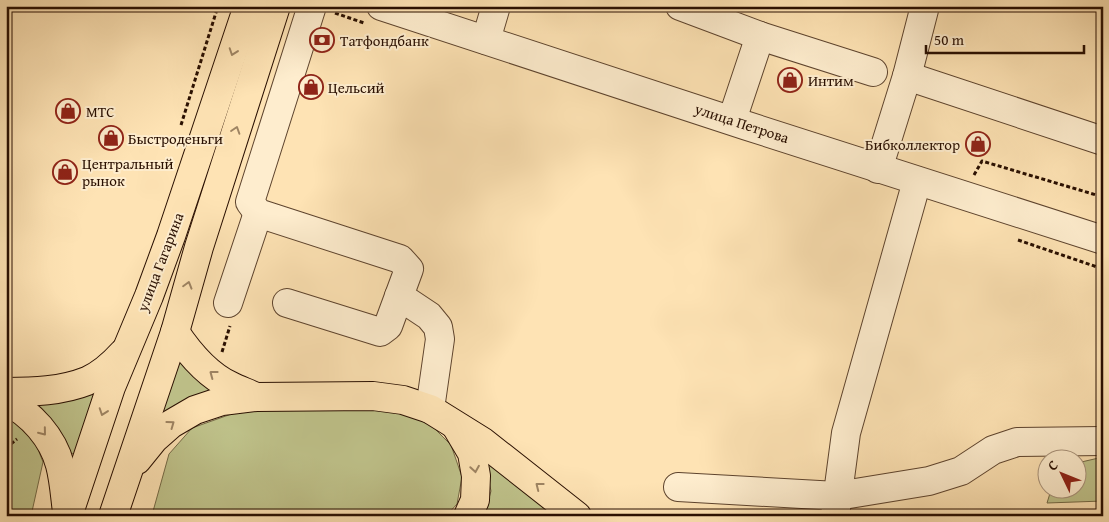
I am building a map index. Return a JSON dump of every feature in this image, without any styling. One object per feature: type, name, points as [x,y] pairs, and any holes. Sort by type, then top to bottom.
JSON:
[{"type":"main road","name":"улица Гагарина","points":[[68,516],[111,387],[149,296],[171,236],[248,6]]},
{"type":"main road","name":"улица Гагарина","points":[[113,516],[175,332],[199,247],[276,6]]},
{"type":"main road","points":[[175,332],[184,346],[212,374],[229,385],[256,397]]},
{"type":"main road","points":[[6,392],[26,392],[59,388],[87,381],[112,365],[126,350]]},
{"type":"main road","points":[[127,473],[154,438],[170,424],[195,410],[222,401],[256,397],[373,396],[403,400],[430,410],[483,442],[577,516]]},
{"type":"main road","points":[[6,401],[24,412],[46,436],[54,449],[60,465],[68,516]]},
{"type":"main road","points":[[455,425],[472,453],[476,476],[475,500],[468,516]]},
{"type":"street","points":[[287,303],[380,332],[388,326],[409,269],[400,259],[258,213],[250,202],[312,6]]},
{"type":"street","name":"улица Петрова","points":[[381,6],[878,169],[1103,240]]},
{"type":"street","points":[[486,40],[496,6]]},
{"type":"street","points":[[680,6],[760,36],[873,72]]},
{"type":"street","points":[[878,169],[907,76],[925,6]]},
{"type":"street","points":[[732,120],[760,36]]},
{"type":"street","points":[[907,76],[1103,141]]},
{"type":"street","points":[[836,506],[846,433],[917,181]]},
{"type":"street","points":[[229,314],[258,213]]},
{"type":"street","points":[[399,296],[429,316],[438,327],[440,339],[430,410]]},
{"type":"street","points":[[678,487],[836,506],[961,471],[993,450],[1017,442],[1103,441]]},
{"type":"path","points":[[179,129],[218,6]]},
{"type":"path","points":[[970,181],[982,161],[1103,197]]},
{"type":"path","points":[[1012,238],[1103,269]]},
{"type":"path","points":[[222,352],[229,314]]},
{"type":"path","points":[[1043,516],[1103,514]]},
{"type":"green space","points":[[181,360],[226,393],[166,421],[162,413],[177,364]]},
{"type":"green space","points":[[99,388],[78,455],[73,454],[67,450],[33,407],[51,398]]},
{"type":"green space","points":[[254,406],[384,407],[428,422],[451,445],[462,477],[457,504],[446,516],[152,515],[169,454],[192,428]]},
{"type":"green space","points":[[6,415],[34,439],[43,462],[31,516],[13,511],[11,516],[6,516]]},
{"type":"green space","points":[[483,454],[557,516],[484,516],[491,491]]},
{"type":"green space","points":[[1103,457],[1103,501],[1047,503],[1048,500],[1086,500],[1086,461]]},
{"type":"place","name":"Татфондбанк","points":[[322,40]]},
{"type":"place","name":"Интим","points":[[790,80]]},
{"type":"place","name":"Цельсий","points":[[311,87]]},
{"type":"place","name":"МТС","points":[[68,111]]},
{"type":"place","name":"Быстроденьги","points":[[111,138]]},
{"type":"place","name":"Бибколлектор","points":[[978,144]]},
{"type":"place","name":"Центральный рынок","points":[[65,172]]}]
